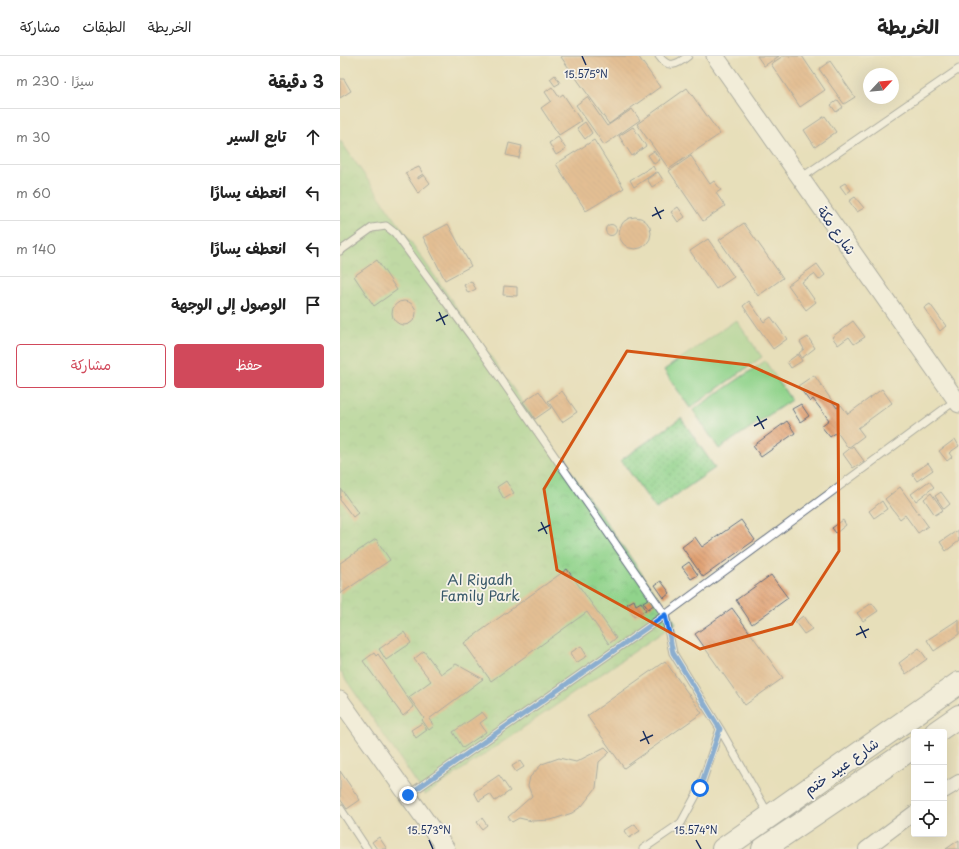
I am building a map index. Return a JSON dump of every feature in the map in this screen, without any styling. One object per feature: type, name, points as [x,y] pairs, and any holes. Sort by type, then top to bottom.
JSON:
[{"type":"main road","name":"شارع عبيد ختم","points":[[723,849],[959,683]]},
{"type":"main road","points":[[940,729],[959,716]]},
{"type":"main road","name":"شارع عبيد ختم","points":[[763,849],[911,749]]},
{"type":"street","name":"شارع مكة","points":[[715,56],[958,402]]},
{"type":"street","points":[[340,700],[446,849]]},
{"type":"street","points":[[947,789],[959,782]]},
{"type":"street","points":[[866,849],[911,815]]},
{"type":"lane","points":[[658,56],[663,63],[670,65],[678,64],[688,56]]},
{"type":"lane","points":[[800,178],[959,69]]},
{"type":"lane","points":[[340,251],[372,228],[386,226],[395,233],[471,336],[665,615],[673,653],[720,729],[770,817]]},
{"type":"lane","points":[[408,795],[665,615],[958,402]]},
{"type":"lane","points":[[643,849],[681,823],[700,788],[720,729]]},
{"type":"lane","points":[[340,808],[367,849]]},
{"type":"highlighted area","points":[[627,351],[749,365],[838,405],[839,551],[792,624],[700,649],[557,570],[544,489]]},
{"type":"green space","name":"Al Riyadh Family Park","points":[[340,140],[676,623],[425,795],[340,671]]},
{"type":"green space","points":[[736,320],[762,357],[690,408],[664,370]]},
{"type":"green space","points":[[765,361],[791,400],[719,449],[693,410]]},
{"type":"green space","points":[[681,418],[715,468],[656,509],[621,460]]},
{"type":"building","points":[[638,56],[660,87],[609,124],[561,57]]},
{"type":"building","points":[[757,56],[779,56],[764,66]]},
{"type":"building","points":[[783,56],[802,56],[825,90],[800,107],[771,64]]},
{"type":"building","points":[[830,61],[855,97],[844,104],[819,69]]},
{"type":"building","points":[[555,75],[560,83],[555,86],[550,79]]},
{"type":"building","points":[[340,79],[344,79],[351,91],[340,98]]},
{"type":"building","points":[[552,87],[559,97],[563,94],[581,121],[559,135],[541,108],[551,101],[545,92]]},
{"type":"building","points":[[687,88],[720,134],[669,169],[637,124]]},
{"type":"building","points":[[587,97],[607,126],[632,109],[640,120],[604,145],[576,105]]},
{"type":"building","points":[[838,100],[843,107],[836,112],[831,105]]},
{"type":"building","points":[[825,116],[836,132],[815,147],[804,130]]},
{"type":"building","points":[[585,122],[592,133],[585,139],[577,128]]},
{"type":"building","points":[[633,127],[646,146],[632,156],[619,136]]},
{"type":"building","points":[[558,137],[566,149],[556,155],[549,143]]},
{"type":"building","points":[[594,140],[624,188],[586,211],[556,164]]},
{"type":"building","points":[[509,143],[522,146],[519,158],[506,155]]},
{"type":"building","points":[[654,151],[660,160],[654,164],[648,155]]},
{"type":"building","points":[[691,156],[710,184],[714,181],[721,190],[716,193],[725,206],[703,221],[669,171]]},
{"type":"building","points":[[653,166],[656,172],[634,187],[630,180]]},
{"type":"building","points":[[419,167],[423,174],[418,177],[418,179],[424,175],[430,183],[418,193],[405,173]]},
{"type":"building","points":[[658,172],[663,180],[652,187],[647,179]]},
{"type":"building","points":[[845,183],[851,190],[846,194],[840,186]]},
{"type":"building","points":[[855,197],[864,208],[857,212],[849,201]]},
{"type":"building","points":[[678,207],[685,217],[678,222],[671,212]]},
{"type":"building","points":[[632,217],[638,217],[648,224],[651,233],[650,239],[644,246],[638,249],[632,249],[622,242],[619,236],[619,230],[626,220]]},
{"type":"building","points":[[744,223],[783,278],[758,296],[719,240]]},
{"type":"building","points":[[448,224],[471,266],[445,280],[423,237]]},
{"type":"building","points":[[609,225],[613,225],[615,226],[615,234],[609,235],[606,232],[606,228]]},
{"type":"building","points":[[708,239],[734,277],[716,289],[690,251]]},
{"type":"building","points":[[377,260],[397,290],[374,306],[354,276]]},
{"type":"building","points":[[817,264],[825,275],[819,280],[814,274],[802,282],[816,302],[806,310],[788,285]]},
{"type":"building","points":[[471,281],[476,289],[468,293],[464,285]]},
{"type":"building","points":[[504,286],[517,287],[517,296],[503,295]]},
{"type":"building","points":[[404,301],[413,304],[416,313],[413,322],[404,325],[395,322],[392,313],[395,304]]},
{"type":"building","points":[[749,301],[764,322],[771,317],[787,339],[773,349],[743,306]]},
{"type":"building","points":[[930,304],[946,326],[940,331],[924,308]]},
{"type":"building","points":[[853,321],[865,337],[854,344],[849,337],[838,345],[832,337]]},
{"type":"building","points":[[808,337],[815,348],[802,358],[799,353],[804,349],[800,342]]},
{"type":"building","points":[[798,354],[802,361],[791,368],[787,362]]},
{"type":"building","points":[[814,375],[837,408],[841,405],[848,414],[882,389],[892,403],[858,428],[864,436],[848,448],[837,432],[830,437],[821,426],[829,420],[813,399],[810,402],[798,386]]},
{"type":"building","points":[[539,391],[551,408],[535,419],[523,402]]},
{"type":"building","points":[[562,391],[577,412],[562,422],[548,401]]},
{"type":"building","points":[[801,404],[809,416],[800,422],[792,409]]},
{"type":"building","points":[[787,421],[795,433],[761,457],[753,446]]},
{"type":"building","points":[[955,439],[959,446],[949,453],[952,457],[947,461],[939,451]]},
{"type":"building","points":[[853,446],[864,461],[853,468],[843,454]]},
{"type":"building","points":[[928,463],[933,470],[917,481],[912,474]]},
{"type":"building","points":[[506,481],[514,493],[504,499],[497,487]]},
{"type":"building","points":[[929,481],[934,487],[916,501],[911,494]]},
{"type":"building","points":[[900,487],[928,526],[918,533],[905,515],[900,519],[885,499]]},
{"type":"building","points":[[341,489],[358,513],[353,517],[340,500]]},
{"type":"building","points":[[941,492],[950,504],[944,509],[935,496]]},
{"type":"building","points":[[931,493],[943,510],[935,515],[924,499]]},
{"type":"building","points":[[882,501],[887,509],[874,518],[869,511]]},
{"type":"building","points":[[741,520],[755,540],[703,577],[682,547],[695,537],[702,547]]},
{"type":"building","points":[[843,520],[846,525],[836,533],[832,528]]},
{"type":"building","points":[[958,530],[959,541],[946,551],[940,542]]},
{"type":"building","points":[[376,539],[390,560],[340,594],[340,563]]},
{"type":"building","points":[[689,562],[698,575],[691,579],[682,567]]},
{"type":"building","points":[[567,569],[616,638],[609,644],[587,612],[491,681],[464,643]]},
{"type":"building","points":[[771,575],[788,598],[752,624],[736,600]]},
{"type":"building","points":[[661,581],[670,593],[664,598],[655,585]]},
{"type":"building","points":[[651,597],[655,604],[648,609],[643,602]]},
{"type":"building","points":[[634,600],[636,605],[641,602],[646,610],[634,617],[627,604]]},
{"type":"building","points":[[872,603],[878,611],[863,621],[857,613]]},
{"type":"building","points":[[732,608],[783,678],[745,705],[695,634]]},
{"type":"building","points":[[803,616],[812,629],[804,634],[795,622]]},
{"type":"building","points":[[959,619],[959,634],[934,651],[927,640]]},
{"type":"building","points":[[404,632],[411,643],[386,660],[379,649]]},
{"type":"building","points":[[581,646],[587,656],[576,663],[570,653]]},
{"type":"building","points":[[919,648],[927,659],[906,674],[899,663]]},
{"type":"building","points":[[424,651],[441,674],[456,664],[483,679],[429,719],[434,726],[429,730],[422,720],[424,718],[409,697],[431,681],[414,659]]},
{"type":"building","points":[[374,653],[376,656],[378,654],[414,707],[403,716],[363,661]]},
{"type":"building","points":[[665,661],[702,713],[624,768],[587,716]]},
{"type":"building","points":[[482,712],[487,718],[480,723],[486,732],[463,748],[453,732]]},
{"type":"building","points":[[422,723],[427,730],[416,738],[411,730]]},
{"type":"building","points":[[605,747],[610,752],[599,762],[596,788],[582,806],[572,813],[551,820],[532,821],[519,818],[512,822],[508,817],[532,796],[528,786],[530,777],[542,764],[559,758],[576,762]]},
{"type":"building","points":[[520,761],[524,767],[516,772],[512,766]]},
{"type":"building","points":[[340,771],[360,800],[347,809],[340,799]]},
{"type":"building","points":[[499,775],[510,791],[495,801],[490,794],[479,801],[474,792]]},
{"type":"building","points":[[482,818],[487,825],[482,829],[477,822]]},
{"type":"building","points":[[635,824],[640,831],[629,838],[624,831]]},
{"type":"building","points":[[379,837],[387,849],[377,849],[372,842]]},
{"type":"building","points":[[959,840],[959,849],[946,849]]},
{"type":"route","points":[[408,795],[665,615],[673,653],[720,729],[700,788]]}]
